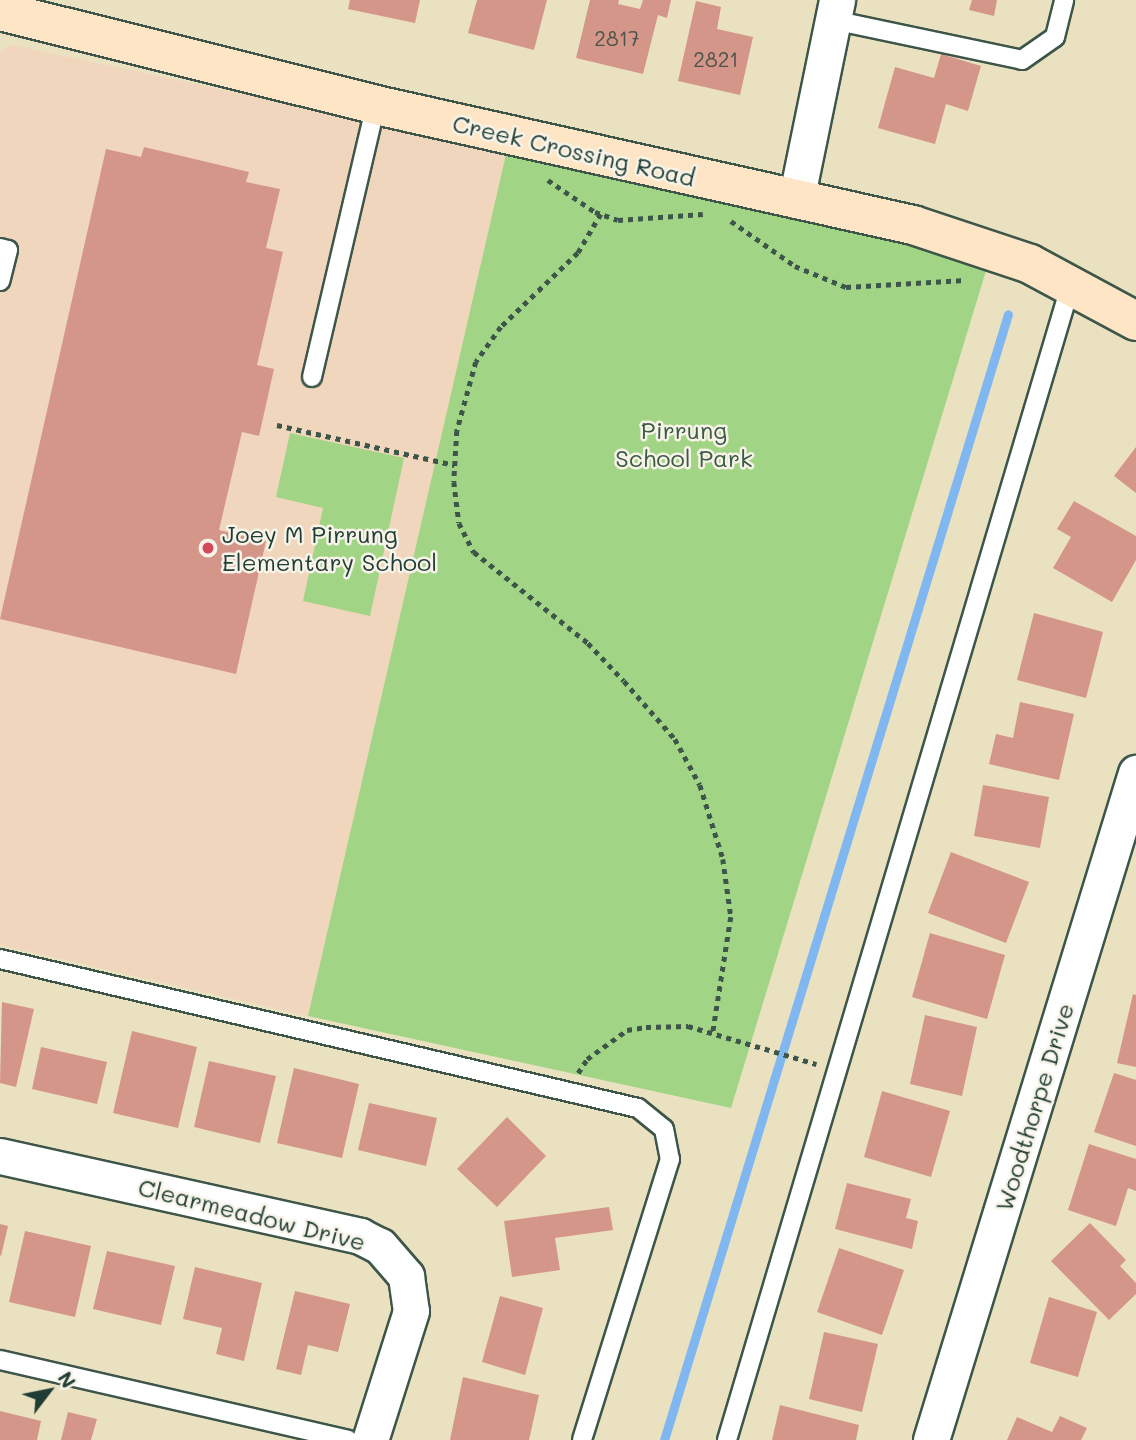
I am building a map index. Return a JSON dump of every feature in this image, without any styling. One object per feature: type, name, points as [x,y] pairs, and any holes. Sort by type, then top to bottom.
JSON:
[{"type":"street","points":[[796,200],[835,10]]},
{"type":"street","name":"Creek Crossing Road","points":[[0,11],[376,105],[979,244],[1071,284],[1136,321]]},
{"type":"street","name":"Woodthorpe Drive","points":[[931,1440],[1136,773]]},
{"type":"street","name":"Clearmeadow Drive","points":[[0,1156],[360,1236],[380,1246],[406,1276],[411,1311],[370,1440]]},
{"type":"lane","points":[[835,10],[1022,60],[1055,37],[1064,0]]},
{"type":"lane","points":[[313,377],[376,105]]},
{"type":"lane","points":[[0,248],[8,250],[0,281]]},
{"type":"lane","points":[[727,1440],[1071,284]]},
{"type":"lane","points":[[0,959],[638,1108],[664,1129],[670,1159],[582,1440]]},
{"type":"lane","points":[[0,1360],[348,1440]]},
{"type":"path","points":[[542,176],[601,214],[618,220],[709,215]]},
{"type":"path","points":[[601,214],[578,253],[501,327],[476,362],[460,418],[455,465],[458,523],[464,540],[486,564],[597,652],[675,739],[700,785],[723,859],[731,917],[713,1032]]},
{"type":"path","points":[[728,218],[795,266],[846,287],[972,280]]},
{"type":"path","points":[[277,425],[455,465]]},
{"type":"path","points":[[566,1091],[587,1059],[627,1030],[688,1026],[736,1037],[823,1067]]},
{"type":"shaded area","name":"Joey M Pirrung Elementary School","points":[[12,45],[507,150],[308,1016],[0,945],[0,51]]},
{"type":"green space","name":"Pirrung School Park","points":[[507,150],[989,261],[731,1108],[308,1016]]},
{"type":"green space","points":[[290,433],[404,458],[370,616],[303,601],[323,508],[276,497]]},
{"type":"building","points":[[350,0],[420,0],[415,23],[348,9]]},
{"type":"building","points":[[477,0],[547,0],[534,50],[468,33]]},
{"type":"building","points":[[590,0],[619,0],[618,4],[640,9],[643,0],[671,0],[667,18],[658,15],[643,74],[576,58]]},
{"type":"building","points":[[972,0],[997,0],[994,16],[969,10]]},
{"type":"building","points":[[696,1],[721,7],[717,29],[753,37],[740,95],[678,81]]},
{"type":"building","points":[[941,54],[981,66],[968,111],[946,104],[935,144],[878,128],[895,67],[934,78]]},
{"type":"building","points":[[144,147],[249,172],[246,182],[280,189],[266,248],[283,252],[257,365],[274,369],[259,436],[242,432],[219,530],[266,541],[236,674],[0,619],[106,149],[141,157]]},
{"type":"building","points":[[1136,447],[1136,493],[1114,476]]},
{"type":"building","points":[[1074,501],[1136,536],[1136,560],[1112,602],[1053,568],[1071,537],[1057,529]]},
{"type":"building","points":[[1034,613],[1103,632],[1086,698],[1017,680]]},
{"type":"building","points":[[1020,702],[1074,714],[1059,780],[989,764],[996,734],[1013,738]]},
{"type":"building","points":[[983,785],[1049,797],[1040,848],[974,836]]},
{"type":"building","points":[[951,852],[1029,882],[1006,943],[928,913]]},
{"type":"building","points":[[930,933],[1005,955],[987,1019],[912,997]]},
{"type":"building","points":[[1133,994],[1136,995],[1136,1067],[1117,1063]]},
{"type":"building","points":[[2,1002],[34,1009],[16,1087],[0,1083]]},
{"type":"building","points":[[925,1015],[977,1027],[962,1096],[910,1084]]},
{"type":"building","points":[[132,1031],[197,1047],[178,1128],[113,1113]]},
{"type":"building","points":[[41,1047],[107,1062],[97,1104],[32,1089]]},
{"type":"building","points":[[209,1061],[276,1076],[260,1143],[194,1127]]},
{"type":"building","points":[[294,1068],[359,1084],[342,1158],[277,1143]]},
{"type":"building","points":[[1114,1073],[1136,1080],[1136,1146],[1094,1132]]},
{"type":"building","points":[[882,1091],[950,1111],[931,1177],[864,1157]]},
{"type":"building","points":[[369,1103],[437,1118],[426,1166],[358,1150]]},
{"type":"building","points":[[507,1117],[546,1156],[497,1207],[457,1169]]},
{"type":"building","points":[[1089,1144],[1136,1159],[1136,1191],[1128,1188],[1116,1226],[1068,1210]]},
{"type":"building","points":[[847,1183],[911,1199],[906,1218],[918,1221],[912,1249],[835,1229]]},
{"type":"building","points":[[609,1207],[613,1230],[555,1238],[560,1270],[512,1277],[504,1221]]},
{"type":"building","points":[[1090,1223],[1126,1260],[1120,1266],[1136,1283],[1136,1294],[1109,1320],[1051,1261]]},
{"type":"building","points":[[0,1224],[8,1226],[1,1256],[0,1255]]},
{"type":"building","points":[[25,1231],[91,1246],[75,1317],[9,1302]]},
{"type":"building","points":[[839,1248],[904,1270],[882,1335],[817,1312]]},
{"type":"building","points":[[107,1251],[175,1266],[161,1325],[93,1309]]},
{"type":"building","points":[[195,1267],[262,1283],[244,1361],[216,1354],[222,1328],[183,1319]]},
{"type":"building","points":[[295,1291],[350,1304],[338,1352],[308,1345],[301,1375],[276,1369]]},
{"type":"building","points":[[500,1296],[543,1308],[525,1375],[482,1362]]},
{"type":"building","points":[[1049,1297],[1097,1312],[1078,1377],[1030,1363]]},
{"type":"building","points":[[824,1332],[878,1344],[862,1412],[809,1399]]},
{"type":"building","points":[[463,1377],[539,1395],[529,1440],[450,1440]]},
{"type":"building","points":[[780,1405],[859,1425],[856,1440],[772,1440]]},
{"type":"building","points":[[0,1411],[41,1421],[37,1440],[0,1440]]},
{"type":"building","points":[[68,1412],[97,1419],[91,1440],[61,1440]]},
{"type":"building","points":[[1060,1416],[1087,1428],[1081,1440],[1007,1440],[1017,1417],[1052,1432]]},
{"type":"waterway","points":[[664,1440],[1008,314]]},
{"type":"place","name":"Joey M Pirrung Elementary School","points":[[208,548]]}]
